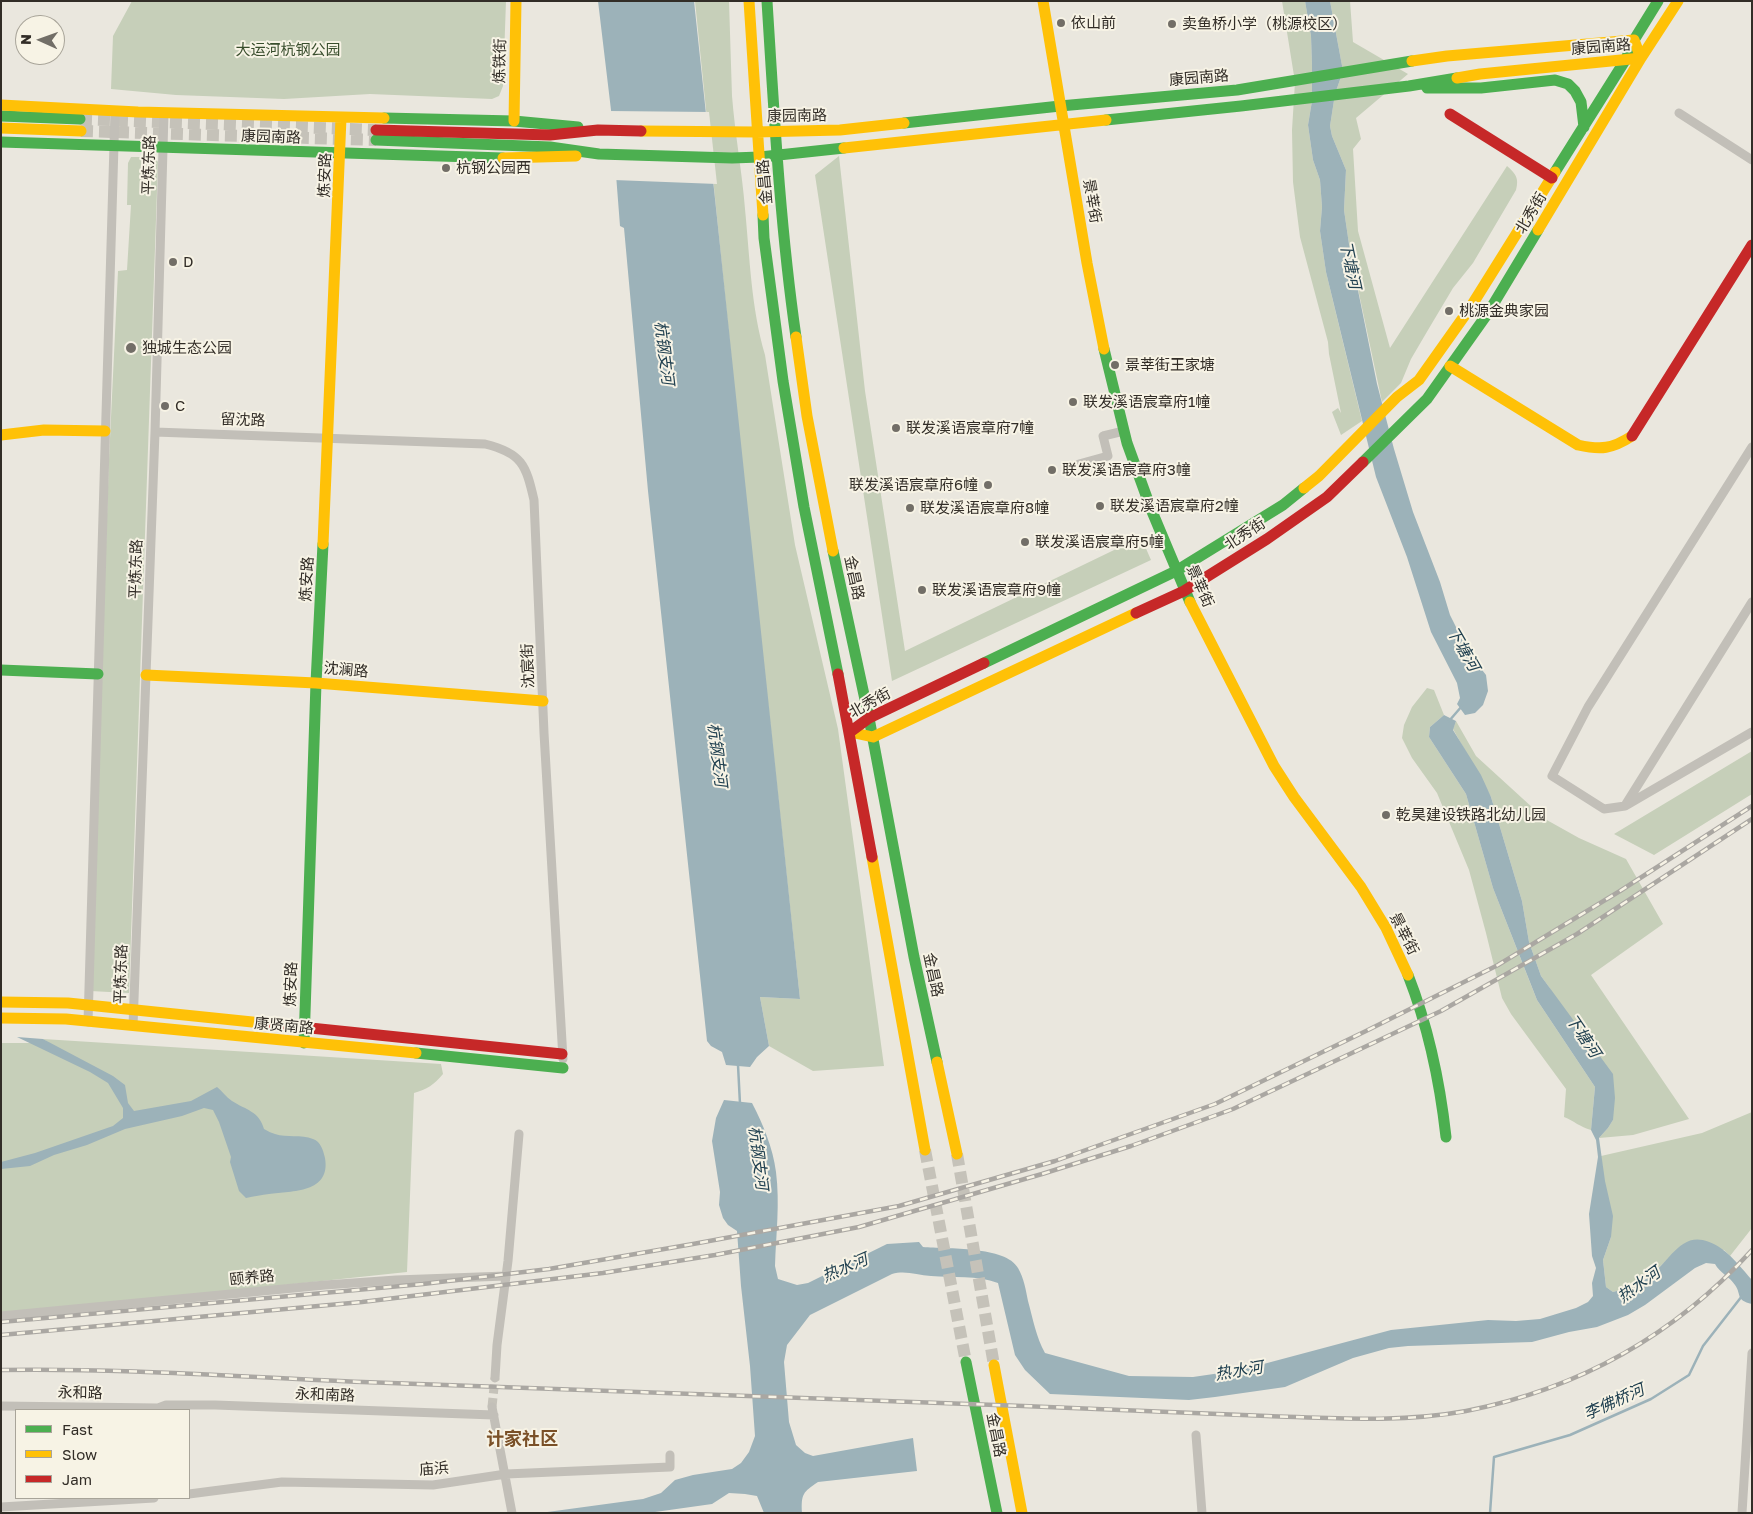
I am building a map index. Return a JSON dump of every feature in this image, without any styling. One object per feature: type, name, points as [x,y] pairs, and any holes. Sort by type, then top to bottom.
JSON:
[{"type":"main road","name":"炼铁街","points":[[514,121],[516,1]]},
{"type":"main road","name":"金昌路","points":[[749,1],[764,238],[782,381],[804,507],[850,732],[925,1150]]},
{"type":"main road","name":"金昌路","points":[[768,1],[775,132],[788,280],[806,416],[873,737],[914,957],[958,1154]]},
{"type":"main road","name":"景莘街","points":[[1043,1],[1063,124],[1107,365],[1124,431],[1151,509],[1184,591],[1274,766],[1294,797],[1361,887],[1386,928],[1416,997],[1441,1101],[1446,1137]]},
{"type":"main road","name":"北秀街","points":[[850,732],[869,718],[1176,570],[1283,505],[1319,476],[1389,405],[1419,380],[1470,308],[1552,178],[1626,59],[1634,40],[1658,1]]},
{"type":"main road","name":"北秀街","points":[[850,732],[873,737],[1023,664],[1184,591],[1267,539],[1327,497],[1368,459],[1427,398],[1488,313],[1641,58],[1678,1]]},
{"type":"main road","name":"康园南路","points":[[1,142],[473,158],[548,158],[599,154],[732,158],[760,157],[1240,106],[1409,86],[1480,74],[1641,58],[1634,40],[1447,56],[1342,71],[1280,84],[1237,90],[1060,106],[840,130],[775,132],[598,130],[550,135],[376,135],[550,147],[599,154]]},
{"type":"main road","points":[[1409,86],[1439,89],[1481,88],[1555,80],[1568,84],[1576,91],[1581,102],[1584,127]]},
{"type":"main road","name":"康园南路","points":[[1,105],[164,113],[514,121],[550,123],[598,130]]},
{"type":"main road","points":[[1450,114],[1552,178]]},
{"type":"main road","points":[[1,116],[80,119]]},
{"type":"main road","name":"炼安路","points":[[304,1043],[316,683],[329,438],[341,118]]},
{"type":"main road","points":[[1,128],[81,131]]},
{"type":"main road","points":[[1450,366],[1578,445],[1598,450],[1617,446],[1632,436],[1752,245]]},
{"type":"main road","points":[[1,435],[44,430],[105,431]]},
{"type":"main road","points":[[1,670],[98,674]]},
{"type":"main road","name":"沈澜路","points":[[146,676],[316,683],[543,701]]},
{"type":"main road","name":"康贤南路","points":[[1,1002],[88,1005],[562,1054]]},
{"type":"main road","name":"康贤南路","points":[[1,1018],[49,1018],[563,1068]]},
{"type":"main road","name":"金昌路","points":[[966,1362],[997,1513]]},
{"type":"main road","name":"金昌路","points":[[994,1365],[1022,1513]]},
{"type":"street","points":[[88,1022],[115,111]]},
{"type":"street","name":"平炼东路","points":[[132,1026],[155,432],[164,113]]},
{"type":"street","points":[[1679,114],[1752,160]]},
{"type":"street","points":[[1079,464],[1108,456],[1103,436],[1124,431]]},
{"type":"street","name":"留沈路","points":[[155,432],[329,438]]},
{"type":"street","name":"沈宸街","points":[[329,438],[485,444],[502,449],[519,459],[526,470],[534,500],[563,1068]]},
{"type":"street","points":[[1752,447],[1588,707],[1552,776],[1604,810],[1625,806],[1752,732]]},
{"type":"street","points":[[1625,806],[1752,602]]},
{"type":"street","points":[[495,1378],[519,1134]]},
{"type":"street","name":"颐养路","points":[[1,1316],[325,1285],[506,1276]]},
{"type":"street","points":[[1742,1513],[1752,1353]]},
{"type":"street","name":"永和南路","points":[[157,1409],[166,1405],[215,1405],[493,1411],[506,1474]]},
{"type":"street","name":"永和路","points":[[1,1406],[157,1409]]},
{"type":"street","points":[[1196,1435],[1202,1513]]},
{"type":"street","name":"庙浜","points":[[190,1494],[282,1482],[433,1485],[506,1474],[670,1467],[670,1456]]},
{"type":"street","points":[[506,1474],[512,1510]]},
{"type":"street","points":[[1,1507],[137,1499]]},
{"type":"green space","name":"大运河杭钢公园","points":[[132,1],[506,1],[503,86],[499,96],[492,99],[370,94],[284,99],[176,95],[111,89],[113,36]]},
{"type":"green space","points":[[695,1],[729,1],[732,96],[754,301],[765,355],[795,545],[838,729],[884,1066],[813,1071],[769,1046],[760,997],[800,999],[743,473]]},
{"type":"green space","points":[[1282,1],[1305,1],[1311,36],[1312,101],[1308,125],[1313,160],[1320,180],[1322,207],[1320,231],[1326,272],[1362,421],[1341,435],[1332,412],[1338,408],[1341,413],[1328,342],[1300,237],[1293,182],[1292,130],[1295,82]]},
{"type":"green space","points":[[1330,1],[1350,1],[1353,42],[1408,74],[1356,118],[1361,139],[1353,149],[1358,231],[1390,348],[1507,166],[1517,179],[1516,190],[1473,263],[1453,288],[1411,359],[1401,383],[1382,402],[1350,251],[1344,210],[1346,170],[1332,136],[1330,126],[1335,94],[1343,71]]},
{"type":"green space","points":[[839,156],[865,391],[905,651],[1141,537],[1151,560],[892,681],[815,175]]},
{"type":"green space","name":"独城生态公园","points":[[131,157],[155,157],[158,162],[129,993],[90,991],[109,459],[118,271],[127,270],[131,205],[127,205],[128,163]]},
{"type":"green space","points":[[1427,688],[1434,690],[1444,715],[1430,727],[1429,737],[1466,794],[1493,888],[1537,1000],[1595,1087],[1591,1130],[1564,1117],[1566,1089],[1511,1014],[1502,998],[1469,870],[1437,793],[1412,758],[1402,738],[1404,725],[1412,707]]},
{"type":"green space","points":[[1456,721],[1476,756],[1545,819],[1579,838],[1626,859],[1663,924],[1591,975],[1689,1119],[1633,1135],[1599,1138],[1613,1120],[1549,987],[1541,976],[1529,942],[1522,901],[1491,797],[1453,729]]},
{"type":"green space","points":[[1752,751],[1752,794],[1654,855],[1614,834]]},
{"type":"green space","points":[[43,1039],[441,1064],[443,1074],[440,1078],[430,1086],[414,1093],[407,1272],[1,1315],[1,1043],[49,1043]]},
{"type":"green space","points":[[1752,1112],[1752,1228],[1730,1256],[1724,1250],[1679,1248],[1642,1281],[1613,1292],[1606,1287],[1603,1260],[1611,1237],[1601,1156],[1702,1133]]},
{"type":"water","points":[[598,1],[694,1],[800,999],[760,997],[769,1046],[757,1057],[750,1067],[726,1065],[722,1052],[711,1046],[707,1041],[648,491],[624,228],[620,226],[611,110]]},
{"type":"water","points":[[1305,1],[1330,1],[1343,71],[1335,94],[1330,126],[1332,136],[1346,170],[1344,210],[1350,251],[1377,384],[1413,512],[1440,582],[1450,615],[1469,653],[1486,675],[1488,691],[1483,705],[1475,713],[1465,715],[1457,704],[1460,698],[1457,683],[1431,632],[1407,557],[1376,477],[1326,272],[1320,231],[1322,207],[1320,180],[1313,160],[1308,125],[1312,101],[1312,66],[1311,36]]},
{"type":"water","name":"热水河","points":[[1444,715],[1456,721],[1453,730],[1481,775],[1491,797],[1522,901],[1529,942],[1541,976],[1613,1074],[1615,1098],[1613,1120],[1599,1138],[1605,1181],[1613,1216],[1611,1237],[1603,1260],[1606,1287],[1613,1292],[1638,1284],[1656,1271],[1680,1247],[1688,1242],[1697,1240],[1708,1242],[1722,1249],[1752,1280],[1752,1304],[1741,1299],[1733,1282],[1715,1264],[1706,1263],[1695,1268],[1645,1305],[1628,1315],[1597,1327],[1532,1342],[1389,1348],[1353,1358],[1285,1387],[1189,1400],[1050,1394],[1025,1370],[1015,1355],[998,1283],[973,1278],[897,1273],[810,1315],[787,1345],[784,1362],[789,1422],[796,1445],[805,1453],[813,1456],[913,1438],[917,1471],[818,1482],[804,1494],[802,1513],[764,1513],[757,1496],[729,1493],[712,1504],[648,1513],[540,1513],[643,1499],[661,1493],[675,1480],[732,1469],[741,1463],[749,1452],[755,1436],[737,1231],[728,1225],[723,1218],[719,1205],[720,1192],[712,1141],[716,1118],[724,1100],[752,1103],[770,1145],[775,1163],[777,1184],[778,1207],[775,1266],[778,1279],[797,1285],[808,1283],[887,1244],[919,1242],[923,1247],[989,1252],[1011,1261],[1018,1268],[1037,1334],[1045,1353],[1129,1376],[1193,1377],[1241,1370],[1391,1330],[1488,1320],[1516,1321],[1540,1319],[1576,1308],[1588,1302],[1593,1296],[1592,1283],[1596,1268],[1592,1256],[1589,1214],[1598,1157],[1596,1140],[1591,1130],[1595,1087],[1537,1000],[1493,888],[1466,794],[1429,737],[1430,727]]},
{"type":"water","points":[[17,1037],[43,1039],[113,1076],[125,1085],[128,1103],[134,1111],[191,1101],[217,1087],[232,1101],[259,1118],[264,1129],[280,1135],[299,1136],[318,1142],[325,1158],[325,1169],[322,1178],[316,1184],[298,1191],[246,1198],[239,1191],[230,1162],[231,1157],[219,1122],[213,1110],[204,1108],[182,1116],[125,1129],[87,1145],[54,1155],[30,1166],[1,1169],[1,1162],[35,1153],[113,1126],[123,1118],[123,1108],[108,1083],[90,1072]]},
{"type":"pier","points":[[609,111],[709,112],[717,184],[614,180]]},
{"type":"waterway","name":"下塘河","points":[[1449,721],[1462,706]]},
{"type":"waterway","name":"杭钢支河","points":[[738,1065],[740,1104]]},
{"type":"waterway","name":"李佛桥河","points":[[1490,1513],[1494,1457],[1570,1435],[1651,1399],[1689,1375],[1703,1346],[1742,1296]]},
{"type":"tunnel","points":[[80,119],[376,130]]},
{"type":"tunnel","points":[[81,131],[376,140]]},
{"type":"tunnel","points":[[925,1150],[966,1362]]},
{"type":"tunnel","points":[[957,1154],[994,1365]]},
{"type":"tunnel","points":[[492,1407],[495,1378]]},
{"type":"railway","points":[[1,1322],[423,1284],[549,1269],[899,1206],[1055,1161],[1215,1104],[1498,965],[1620,891],[1752,806]]},
{"type":"railway","points":[[1,1335],[362,1302],[603,1273],[715,1255],[859,1227],[1042,1174],[1131,1146],[1233,1109],[1441,1011],[1577,934],[1752,819]]},
{"type":"railway","points":[[1,1370],[137,1372],[1317,1418],[1417,1417],[1466,1411],[1507,1401],[1547,1389],[1585,1373],[1622,1354],[1691,1308],[1752,1250]]},
{"type":"traffic: fast","points":[[767,1],[782,211],[796,337]]},
{"type":"traffic: fast","points":[[1555,172],[1626,59],[1634,40],[1658,1]]},
{"type":"traffic: fast","points":[[904,123],[1060,106],[1237,90],[1412,61]]},
{"type":"traffic: fast","points":[[1106,120],[1409,86],[1457,78]]},
{"type":"traffic: fast","points":[[1427,88],[1481,88],[1555,80],[1568,84],[1575,91],[1581,102],[1584,127]]},
{"type":"traffic: fast","points":[[1,116],[80,119]]},
{"type":"traffic: fast","points":[[384,118],[514,121],[578,127]]},
{"type":"traffic: fast","points":[[376,140],[550,147],[599,154],[732,158],[844,148]]},
{"type":"traffic: fast","points":[[1,142],[503,158]]},
{"type":"traffic: fast","points":[[763,215],[764,238],[783,381],[804,507],[838,674]]},
{"type":"traffic: fast","points":[[1363,462],[1427,399],[1488,313],[1538,230]]},
{"type":"traffic: fast","points":[[1104,349],[1127,443],[1151,509],[1190,602]]},
{"type":"traffic: fast","points":[[984,663],[1176,571],[1283,505],[1304,488]]},
{"type":"traffic: fast","points":[[304,1043],[316,683],[323,544]]},
{"type":"traffic: fast","points":[[833,551],[869,718],[914,957],[937,1062]]},
{"type":"traffic: fast","points":[[1,670],[98,674]]},
{"type":"traffic: fast","points":[[1408,975],[1422,1014],[1432,1055],[1446,1137]]},
{"type":"traffic: fast","points":[[416,1053],[563,1068]]},
{"type":"traffic: fast","points":[[966,1362],[997,1513]]},
{"type":"traffic: slow","points":[[514,121],[516,1]]},
{"type":"traffic: slow","points":[[749,1],[763,215]]},
{"type":"traffic: slow","points":[[1043,1],[1087,263],[1104,349]]},
{"type":"traffic: slow","points":[[1538,230],[1641,58],[1678,1]]},
{"type":"traffic: slow","points":[[1412,61],[1447,56],[1634,40],[1641,58],[1457,78]]},
{"type":"traffic: slow","points":[[1,105],[138,112],[384,118]]},
{"type":"traffic: slow","points":[[323,544],[341,118]]},
{"type":"traffic: slow","points":[[844,148],[1106,120]]},
{"type":"traffic: slow","points":[[641,131],[756,132],[840,130],[904,123]]},
{"type":"traffic: slow","points":[[1,128],[81,131]]},
{"type":"traffic: slow","points":[[503,158],[576,156]]},
{"type":"traffic: slow","points":[[1304,488],[1319,476],[1397,397],[1419,380],[1470,308],[1555,172]]},
{"type":"traffic: slow","points":[[796,337],[807,416],[833,551]]},
{"type":"traffic: slow","points":[[1450,366],[1578,445],[1600,448],[1618,444],[1632,436]]},
{"type":"traffic: slow","points":[[1,435],[44,430],[105,431]]},
{"type":"traffic: slow","points":[[1190,602],[1274,766],[1294,797],[1361,887],[1386,928],[1408,975]]},
{"type":"traffic: slow","points":[[850,732],[873,737],[1136,613]]},
{"type":"traffic: slow","points":[[146,675],[316,683],[543,701]]},
{"type":"traffic: slow","points":[[872,857],[925,1150]]},
{"type":"traffic: slow","points":[[1,1002],[68,1003],[262,1023]]},
{"type":"traffic: slow","points":[[1,1018],[66,1019],[416,1053]]},
{"type":"traffic: slow","points":[[937,1062],[957,1154]]},
{"type":"traffic: slow","points":[[994,1365],[1022,1513]]},
{"type":"traffic: jam","points":[[1450,114],[1552,178]]},
{"type":"traffic: jam","points":[[376,130],[550,135],[598,130],[641,131]]},
{"type":"traffic: jam","points":[[1632,436],[1752,245]]},
{"type":"traffic: jam","points":[[1136,613],[1184,591],[1267,539],[1327,497],[1363,462]]},
{"type":"traffic: jam","points":[[850,732],[869,718],[984,663]]},
{"type":"traffic: jam","points":[[838,674],[872,857]]},
{"type":"traffic: jam","points":[[262,1023],[562,1054]]},
{"type":"place","name":"依山前","points":[[1061,23]]},
{"type":"place","name":"卖鱼桥小学（桃源校区）","points":[[1172,24]]},
{"type":"place","name":"杭钢公园西","points":[[446,168]]},
{"type":"place","name":"D","points":[[173,262]]},
{"type":"place","name":"桃源金典家园","points":[[1449,311]]},
{"type":"place","name":"独城生态公园","points":[[131,348]]},
{"type":"place","name":"景莘街王家塘","points":[[1115,365]]},
{"type":"place","name":"联发溪语宸章府1幢","points":[[1073,402]]},
{"type":"place","name":"C","points":[[165,406]]},
{"type":"place","name":"联发溪语宸章府7幢","points":[[896,428]]},
{"type":"place","name":"联发溪语宸章府3幢","points":[[1052,470]]},
{"type":"place","name":"联发溪语宸章府6幢","points":[[988,485]]},
{"type":"place","name":"联发溪语宸章府2幢","points":[[1100,506]]},
{"type":"place","name":"联发溪语宸章府8幢","points":[[910,508]]},
{"type":"place","name":"联发溪语宸章府5幢","points":[[1025,542]]},
{"type":"place","name":"联发溪语宸章府9幢","points":[[922,590]]},
{"type":"place","name":"乾昊建设铁路北幼儿园","points":[[1386,815]]},
{"type":"district","name":"计家社区","points":[[522,1439]]}]
